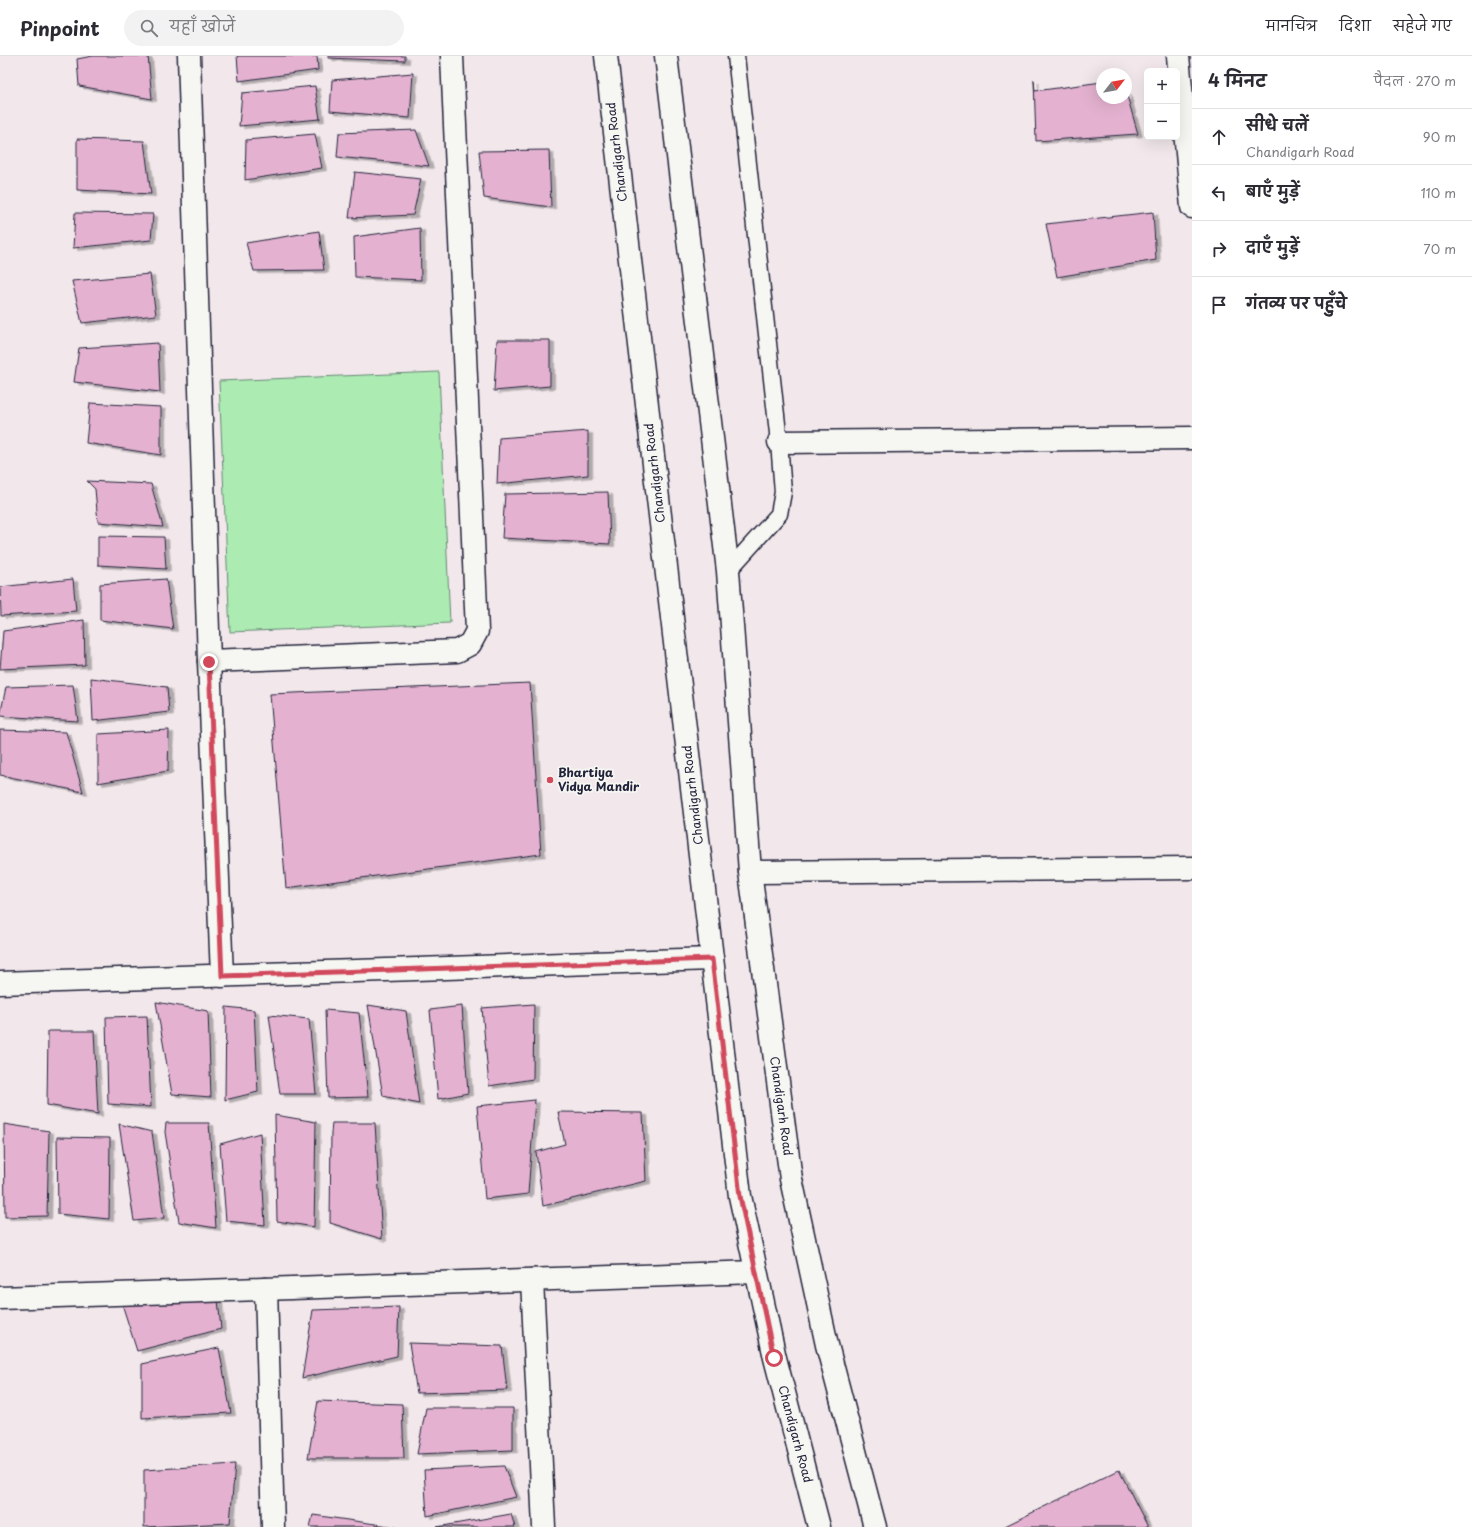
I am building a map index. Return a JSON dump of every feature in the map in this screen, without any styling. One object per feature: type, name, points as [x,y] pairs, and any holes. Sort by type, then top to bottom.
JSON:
[{"type":"street","points":[[189,56],[209,662],[222,976]]},
{"type":"street","points":[[209,662],[457,651],[470,644],[477,631],[452,56]]},
{"type":"street","name":"Chandigarh Road","points":[[606,56],[740,1196],[774,1358],[820,1527]]},
{"type":"street","name":"Chandigarh Road","points":[[666,56],[728,571],[750,872],[791,1179],[827,1345],[875,1527]]},
{"type":"street","points":[[1178,56],[1192,207]]},
{"type":"street","points":[[780,442],[1192,438]]},
{"type":"street","points":[[750,872],[1192,868]]},
{"type":"street","points":[[0,983],[712,959]]},
{"type":"street","points":[[0,1298],[756,1272]]},
{"type":"street","points":[[532,1280],[544,1527]]},
{"type":"street","points":[[266,1289],[273,1527]]},
{"type":"lane","points":[[728,571],[779,514],[783,492],[780,442],[736,56]]},
{"type":"green space","points":[[439,372],[450,623],[230,632],[219,381]]},
{"type":"building","points":[[93,56],[148,56],[152,99],[79,86],[77,59]]},
{"type":"building","points":[[237,56],[317,56],[318,70],[239,81]]},
{"type":"building","points":[[328,56],[405,56],[405,61],[328,58]]},
{"type":"building","points":[[413,73],[410,118],[330,111],[332,80]]},
{"type":"building","points":[[1034,80],[1035,91],[1096,83],[1096,104],[1129,104],[1138,134],[1036,141]]},
{"type":"building","points":[[315,86],[320,119],[239,126],[242,93]]},
{"type":"building","points":[[416,130],[429,166],[337,157],[339,133]]},
{"type":"building","points":[[315,134],[322,168],[245,180],[246,140]]},
{"type":"building","points":[[77,139],[144,141],[151,194],[77,190]]},
{"type":"building","points":[[549,150],[551,207],[484,198],[479,151]]},
{"type":"building","points":[[355,172],[421,179],[413,215],[349,218]]},
{"type":"building","points":[[1153,212],[1156,260],[1057,277],[1046,224]]},
{"type":"building","points":[[75,213],[153,214],[151,240],[73,248]]},
{"type":"building","points":[[420,228],[421,280],[355,277],[354,237]]},
{"type":"building","points":[[319,231],[324,270],[254,271],[246,243]]},
{"type":"building","points":[[150,274],[156,315],[82,323],[72,281]]},
{"type":"building","points":[[497,340],[550,340],[550,386],[494,391]]},
{"type":"building","points":[[158,343],[160,392],[74,382],[79,348]]},
{"type":"building","points":[[90,403],[161,407],[161,455],[86,443]]},
{"type":"building","points":[[588,431],[588,475],[497,484],[499,438]]},
{"type":"building","points":[[87,481],[151,484],[163,527],[98,522],[95,489]]},
{"type":"building","points":[[608,492],[610,544],[502,538],[505,494]]},
{"type":"building","points":[[98,536],[164,537],[166,569],[98,565]]},
{"type":"building","points":[[73,579],[76,611],[1,616],[0,587]]},
{"type":"building","points":[[166,579],[173,629],[100,620],[100,584]]},
{"type":"building","points":[[84,620],[85,665],[0,669],[3,631]]},
{"type":"building","points":[[91,678],[167,687],[169,712],[93,721]]},
{"type":"building","points":[[530,683],[541,854],[286,888],[270,694]]},
{"type":"building","points":[[73,685],[78,721],[0,716],[6,687]]},
{"type":"building","points":[[0,730],[66,732],[83,792],[0,775]]},
{"type":"building","points":[[169,730],[168,771],[98,783],[98,734]]},
{"type":"building","points":[[156,1002],[208,1011],[211,1097],[172,1094]]},
{"type":"building","points":[[534,1004],[533,1079],[489,1086],[482,1008]]},
{"type":"building","points":[[368,1005],[406,1011],[419,1104],[383,1096]]},
{"type":"building","points":[[462,1006],[468,1093],[438,1099],[430,1010]]},
{"type":"building","points":[[226,1007],[254,1010],[258,1092],[225,1100]]},
{"type":"building","points":[[325,1010],[359,1013],[368,1097],[328,1098]]},
{"type":"building","points":[[269,1015],[309,1019],[316,1094],[280,1094]]},
{"type":"building","points":[[147,1016],[151,1107],[108,1104],[106,1017]]},
{"type":"building","points":[[48,1031],[94,1031],[98,1114],[47,1105]]},
{"type":"building","points":[[535,1100],[528,1194],[485,1199],[477,1106]]},
{"type":"building","points":[[558,1112],[643,1113],[646,1181],[543,1206],[536,1152],[565,1144]]},
{"type":"building","points":[[275,1115],[316,1122],[314,1227],[277,1221]]},
{"type":"building","points":[[166,1123],[209,1123],[216,1228],[179,1222],[165,1132]]},
{"type":"building","points":[[332,1123],[375,1123],[382,1239],[330,1223]]},
{"type":"building","points":[[4,1124],[49,1131],[47,1216],[5,1217]]},
{"type":"building","points":[[119,1124],[152,1132],[164,1218],[134,1221]]},
{"type":"building","points":[[260,1133],[265,1225],[226,1221],[220,1144]]},
{"type":"building","points":[[57,1137],[110,1138],[109,1219],[58,1214]]},
{"type":"building","points":[[218,1300],[221,1329],[137,1351],[122,1304]]},
{"type":"building","points":[[399,1307],[397,1356],[302,1378],[313,1310]]},
{"type":"building","points":[[409,1343],[502,1346],[507,1390],[417,1393]]},
{"type":"building","points":[[219,1348],[231,1413],[142,1418],[142,1364]]},
{"type":"building","points":[[318,1401],[402,1404],[404,1458],[308,1458]]},
{"type":"building","points":[[426,1408],[513,1408],[513,1450],[417,1454]]},
{"type":"building","points":[[235,1464],[230,1523],[144,1527],[144,1470]]},
{"type":"building","points":[[504,1466],[516,1497],[427,1516],[424,1470]]},
{"type":"building","points":[[1119,1470],[1148,1527],[1003,1527]]},
{"type":"building","points":[[511,1514],[515,1527],[437,1527]]},
{"type":"building","points":[[313,1515],[396,1527],[310,1527]]},
{"type":"place","name":"Bhartiya Vidya Mandir","points":[[550,780]]},
{"type":"route","points":[[209,662],[222,976],[712,959],[740,1196],[774,1358]]}]
